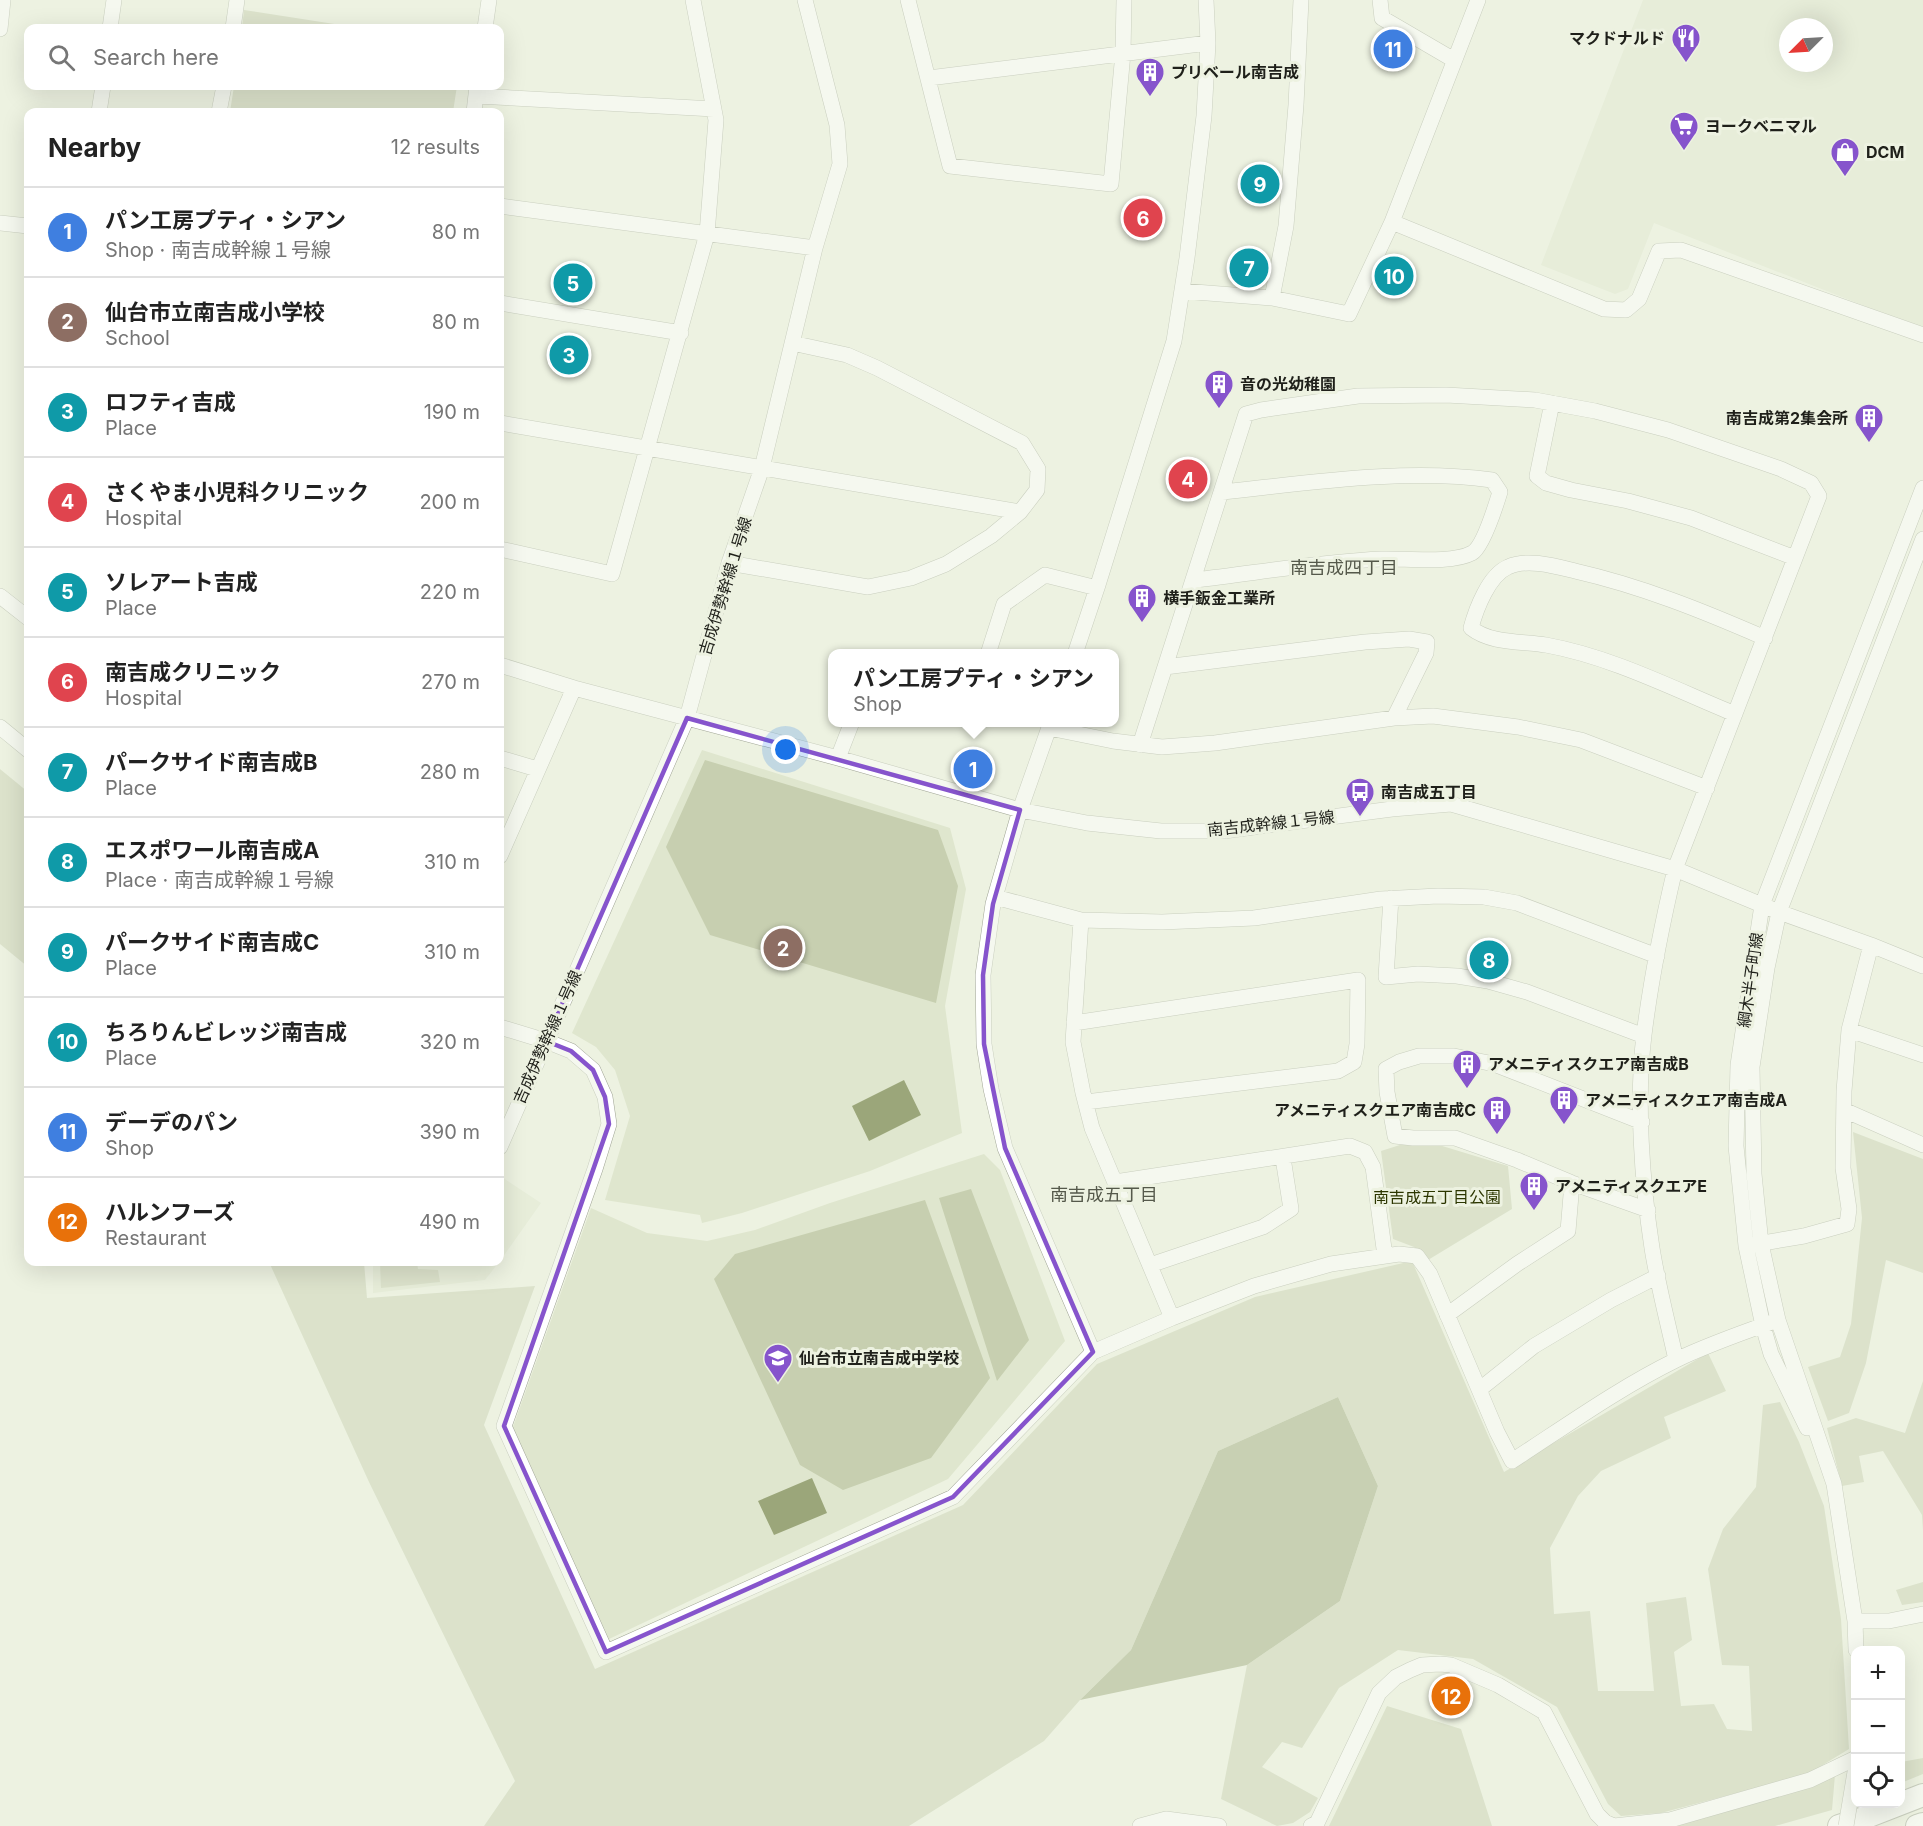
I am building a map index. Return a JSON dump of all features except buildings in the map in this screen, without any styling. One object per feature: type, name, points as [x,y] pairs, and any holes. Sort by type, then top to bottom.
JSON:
[{"type":"highway","points":[[1839,1826],[1923,1795]]},
{"type":"highway","points":[[1917,1826],[1923,1824]]},
{"type":"street","points":[[111,24],[114,0]]},
{"type":"street","points":[[234,24],[237,0]]},
{"type":"street","points":[[486,24],[489,0]]},
{"type":"street","points":[[504,550],[612,574],[707,234],[716,120],[693,0]]},
{"type":"street","name":"吉成伊勢幹線１号線","points":[[504,1138],[687,718],[729,563],[762,468],[815,248],[840,164],[837,125],[805,0]]},
{"type":"street","points":[[908,0],[950,166],[1111,184],[1123,54],[1124,0]]},
{"type":"street","points":[[1077,649],[1174,341],[1204,116],[1208,43],[1206,0]]},
{"type":"street","points":[[1272,298],[1286,226],[1296,105],[1301,0]]},
{"type":"street","points":[[1380,0],[1382,18],[1454,60]]},
{"type":"street","points":[[1182,291],[1272,298],[1349,314],[1392,222],[1478,0]]},
{"type":"street","points":[[0,29],[2,6]]},
{"type":"street","points":[[929,78],[1208,43]]},
{"type":"street","points":[[100,108],[102,90]]},
{"type":"street","points":[[220,108],[223,90]]},
{"type":"street","points":[[475,108],[477,91],[714,109]]},
{"type":"street","points":[[504,207],[815,248]]},
{"type":"street","points":[[1392,222],[1604,309],[1626,310],[1639,299],[1659,251],[1681,250],[1923,335]]},
{"type":"street","points":[[0,223],[24,226]]},
{"type":"street","points":[[504,304],[681,333]]},
{"type":"street","points":[[729,563],[868,587],[911,578],[946,564],[991,536],[1020,512],[1037,490],[1038,469],[1022,443],[877,368],[847,355],[792,343]]},
{"type":"street","points":[[1140,745],[1246,414],[1358,396],[1446,395],[1535,400],[1595,411],[1668,430],[1781,469],[1811,483],[1820,496],[1676,869],[1656,956],[1644,1036],[1641,1091],[1644,1175],[1652,1248],[1676,1360]]},
{"type":"street","points":[[1552,403],[1537,476],[1546,483],[1691,518],[1796,558]]},
{"type":"street","points":[[504,424],[1020,512]]},
{"type":"street","points":[[1194,580],[1380,559],[1445,559],[1465,556],[1475,552],[1500,492],[1492,480],[1463,476],[1373,477],[1222,492]]},
{"type":"street","name":"綱木半子町線","points":[[1834,1484],[1771,1354],[1763,1326],[1753,1245],[1736,1146],[1738,1065],[1762,905],[1923,488]]},
{"type":"street","points":[[1856,1646],[1855,1621],[1834,1484],[1753,1245],[1752,1067],[1762,999],[1779,912],[1923,539]]},
{"type":"street","points":[[1736,714],[1634,671],[1592,657],[1547,645],[1490,638],[1479,634],[1471,628],[1474,617],[1497,573],[1509,566],[1527,563],[1572,570],[1646,590],[1682,602],[1765,638]]},
{"type":"street","points":[[990,649],[1004,604],[1045,575],[1097,588]]},
{"type":"street","points":[[0,596],[24,615]]},
{"type":"street","points":[[1165,667],[1365,642],[1409,639],[1426,642],[1426,653],[1394,718]]},
{"type":"street","name":"南吉成幹線１号線","points":[[504,666],[574,688],[838,758],[1020,810],[1087,823],[1161,831],[1224,831],[1392,809],[1451,804],[1676,869],[1779,912],[1923,966]]},
{"type":"street","points":[[504,847],[574,688]]},
{"type":"street","points":[[1058,727],[1113,741],[1162,747],[1215,743],[1394,718],[1433,716],[1518,727],[1581,740],[1707,788]]},
{"type":"street","points":[[0,727],[24,747]]},
{"type":"street","points":[[838,758],[850,727]]},
{"type":"street","points":[[1049,727],[1020,810],[995,897],[983,975],[984,1032],[991,1089],[1001,1138],[1093,1352]]},
{"type":"street","points":[[504,759],[537,769]]},
{"type":"street","points":[[995,897],[1081,920],[1162,922],[1254,918],[1391,898],[1472,897],[1517,903],[1656,956]]},
{"type":"street","points":[[1391,898],[1386,976],[1418,974],[1457,976],[1488,981],[1527,992],[1644,1036]]},
{"type":"street","points":[[1081,920],[1072,1042],[1092,1128],[1172,1318]]},
{"type":"street","points":[[1753,1245],[1804,1236],[1847,1224],[1849,1209],[1843,1168],[1849,1030],[1871,945]]},
{"type":"street","points":[[1074,1023],[1358,980],[1357,1044],[1354,1062],[1338,1071],[1086,1102]]},
{"type":"street","points":[[504,1028],[571,1051],[593,1070],[605,1097],[609,1124],[504,1426],[606,1652],[953,1497],[1093,1352],[1254,1286],[1331,1264],[1399,1254],[1418,1257],[1430,1274],[1497,1432],[1512,1461],[1637,1381],[1676,1360],[1778,1320]]},
{"type":"street","points":[[1849,1030],[1923,1055]]},
{"type":"street","points":[[1642,1122],[1494,1064],[1454,1056],[1419,1056],[1386,1069],[1387,1092],[1395,1136],[1455,1138],[1648,1210]]},
{"type":"street","points":[[1844,1110],[1923,1145]]},
{"type":"street","points":[[1115,1182],[1350,1146],[1365,1152],[1373,1167],[1385,1256]]},
{"type":"street","points":[[1150,1266],[1263,1227],[1291,1209],[1283,1158]]},
{"type":"street","points":[[1447,1315],[1516,1264],[1568,1231],[1572,1183]]},
{"type":"street","points":[[1480,1389],[1534,1346],[1611,1300],[1658,1276]]},
{"type":"street","points":[[1855,1621],[1889,1621],[1923,1614]]},
{"type":"street","points":[[1311,1826],[1317,1823],[1379,1693],[1396,1677],[1422,1665],[1451,1665],[1467,1671],[1498,1685],[1544,1712],[1597,1814],[1605,1822],[1614,1826],[1670,1820],[1851,1766]]},
{"type":"street","points":[[1846,1826],[1851,1792]]},
{"type":"street","points":[[1140,1826],[1166,1819],[1219,1826]]},
{"type":"highlighted area","points":[[687,718],[1020,810],[993,904],[983,975],[984,1044],[1005,1148],[1093,1352],[953,1497],[606,1652],[504,1426],[609,1124],[605,1097],[593,1070],[571,1051],[546,1041]]},
{"type":"shaded area","points":[[1643,0],[1923,0],[1923,329],[1654,223],[1628,289],[1615,294],[1541,265]]},
{"type":"shaded area","points":[[702,750],[950,828],[966,889],[945,1006],[962,1133],[870,1171],[742,1213],[702,1223],[700,1215],[605,1200],[630,1116],[615,1070],[596,1047],[572,1033]]},
{"type":"shaded area","points":[[904,1080],[921,1115],[869,1141],[852,1106]]},
{"type":"shaded area","name":"仙台市立南吉成中学校","points":[[984,1154],[1000,1170],[1065,1341],[948,1479],[609,1639],[513,1427],[591,1208],[647,1233],[707,1241],[755,1230],[830,1203]]},
{"type":"shaded area","points":[[504,1179],[541,1203],[504,1255]]},
{"type":"shaded area","points":[[373,1266],[496,1266],[485,1280],[373,1293]]},
{"type":"shaded area","points":[[1338,1397],[1378,1486],[1340,1601],[1247,1665],[1080,1700],[1131,1650],[1218,1451]]},
{"type":"shaded area","points":[[812,1478],[827,1513],[774,1535],[758,1501]]},
{"type":"green space","points":[[244,10],[334,24],[242,24]]},
{"type":"green space","points":[[233,90],[456,90],[454,108],[231,108]]},
{"type":"green space","points":[[705,760],[938,830],[958,886],[936,1003],[710,935],[666,847]]},
{"type":"green space","points":[[0,769],[24,789],[24,964],[0,944]]},
{"type":"green space","points":[[1853,1132],[1923,1159],[1923,1273],[1886,1260],[1866,1363],[1849,1413],[1828,1421],[1808,1367],[1840,1357],[1851,1324],[1862,1218]]},
{"type":"green space","name":"南吉成五丁目公園","points":[[1403,1144],[1439,1145],[1508,1166],[1512,1209],[1428,1260],[1414,1247],[1393,1239],[1381,1151]]},
{"type":"green space","points":[[971,1189],[1029,1340],[997,1381],[939,1198]]},
{"type":"green space","points":[[925,1200],[990,1378],[931,1458],[843,1490],[800,1465],[714,1279],[735,1254]]},
{"type":"green space","points":[[1412,1261],[1504,1472],[1708,1353],[1726,1391],[1664,1417],[1671,1438],[1601,1471],[1578,1496],[1550,1548],[1554,1614],[1590,1611],[1598,1691],[1654,1691],[1646,1603],[1686,1597],[1692,1640],[1674,1652],[1681,1706],[1714,1704],[1727,1729],[1752,1731],[1749,1666],[1722,1665],[1708,1569],[1723,1529],[1756,1487],[1763,1405],[1780,1402],[1799,1442],[1824,1506],[1841,1619],[1849,1749],[1808,1774],[1661,1813],[1621,1816],[1608,1804],[1557,1707],[1473,1659],[1398,1650],[1339,1688],[1302,1748],[1282,1742],[1262,1767],[1318,1798],[1310,1812],[1293,1823],[1277,1826],[1221,1799],[1247,1665],[1340,1601],[1378,1486],[1338,1397],[1218,1451],[1131,1650],[1080,1700],[1044,1741],[909,1826],[484,1826],[515,1781],[369,1482],[271,1266],[364,1266],[367,1298],[535,1286],[484,1425],[595,1669],[963,1505],[1097,1364],[1255,1297]]},
{"type":"green space","points":[[380,1266],[418,1266],[418,1269],[438,1270],[440,1282],[381,1288]]},
{"type":"green space","points":[[1923,1381],[1923,1530],[1922,1515],[1883,1451],[1859,1456],[1864,1482],[1842,1486],[1827,1428],[1856,1418],[1905,1433]]},
{"type":"green space","points":[[1923,1582],[1923,1602],[1902,1605],[1896,1590]]},
{"type":"green space","points":[[1387,1706],[1461,1729],[1492,1826],[1329,1826]]},
{"type":"green space","points":[[1923,1758],[1923,1774],[1905,1781],[1905,1761]]},
{"type":"green space","points":[[1835,1775],[1832,1810],[1775,1826],[1670,1826]]},
{"type":"place","name":"デーデのパン","points":[[1393,49]]},
{"type":"place","name":"マクドナルド","points":[[1686,64]]},
{"type":"place","name":"プリベール南吉成","points":[[1150,98]]},
{"type":"place","name":"ヨークベニマル","points":[[1684,152]]},
{"type":"place","name":"DCM","points":[[1845,178]]},
{"type":"place","name":"パークサイド南吉成C","points":[[1260,184]]},
{"type":"place","name":"南吉成クリニック","points":[[1143,218]]},
{"type":"place","name":"パークサイド南吉成B","points":[[1249,268]]},
{"type":"place","name":"ちろりんビレッジ南吉成","points":[[1394,276]]},
{"type":"place","name":"ソレアート吉成","points":[[573,283]]},
{"type":"place","name":"ロフティ吉成","points":[[569,355]]},
{"type":"place","name":"音の光幼稚園","points":[[1219,410]]},
{"type":"place","name":"南吉成第2集会所","points":[[1869,444]]},
{"type":"place","name":"さくやま小児科クリニック","points":[[1188,479]]},
{"type":"place","name":"横手鈑金工業所","points":[[1142,624]]},
{"type":"place","name":"パン工房プティ・シアン","points":[[973,769]]},
{"type":"place","name":"南吉成五丁目","points":[[1360,818]]},
{"type":"place","name":"仙台市立南吉成小学校","points":[[783,948]]},
{"type":"place","name":"エスポワール南吉成A","points":[[1489,960]]},
{"type":"place","name":"アメニティスクエア南吉成B","points":[[1467,1090]]},
{"type":"place","name":"アメニティスクエア南吉成A","points":[[1564,1126]]},
{"type":"place","name":"アメニティスクエア南吉成C","points":[[1497,1136]]},
{"type":"place","name":"アメニティスクエアE","points":[[1534,1212]]},
{"type":"place","name":"仙台市立南吉成中学校","points":[[778,1384]]},
{"type":"place","name":"ハルンフーズ","points":[[1451,1696]]},
{"type":"district","name":"南吉成四丁目","points":[[1344,567]]},
{"type":"district","name":"南吉成五丁目","points":[[1104,1194]]}]
